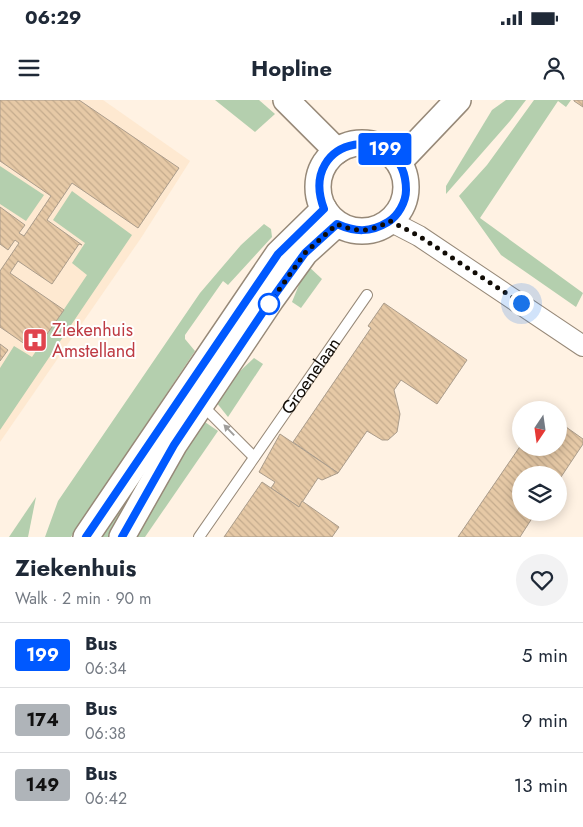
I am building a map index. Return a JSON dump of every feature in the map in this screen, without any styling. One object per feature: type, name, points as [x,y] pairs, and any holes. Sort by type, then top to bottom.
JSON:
[{"type":"street","points":[[286,100],[337,151]]},
{"type":"street","points":[[399,162],[458,100]]},
{"type":"street","points":[[353,144],[370,144],[387,150],[399,162],[405,177],[406,193],[401,209],[390,221],[378,228],[364,231],[350,230],[330,216],[318,194],[318,177],[325,162],[337,151],[353,144]]},
{"type":"street","points":[[122,537],[174,445],[330,216]]},
{"type":"street","points":[[86,537],[278,254],[330,216]]},
{"type":"street","points":[[390,221],[419,236],[583,346]]},
{"type":"lane","name":"Groenelaan","points":[[199,537],[367,295]]},
{"type":"lane","points":[[202,404],[254,457]]},
{"type":"shaded area","name":"Ziekenhuis Amstelland","points":[[0,100],[103,100],[190,161],[141,238],[0,442]]},
{"type":"green space","points":[[215,100],[259,100],[275,114],[255,132]]},
{"type":"green space","points":[[506,100],[526,100],[446,194],[446,186],[492,110]]},
{"type":"green space","points":[[534,100],[571,100],[566,107],[558,101],[480,218],[583,293],[576,307],[501,255],[459,196],[487,165]]},
{"type":"green space","points":[[0,166],[44,195],[26,221],[0,204]]},
{"type":"green space","points":[[72,191],[132,235],[0,430],[0,368],[14,346],[32,357],[87,275],[72,263],[85,243],[53,220]]},
{"type":"green space","points":[[264,224],[271,229],[272,237],[228,285],[223,281],[185,335],[185,339],[195,351],[71,537],[45,537],[58,501],[200,293],[241,245]]},
{"type":"green space","points":[[307,265],[322,279],[301,308],[292,302]]},
{"type":"green space","points":[[254,358],[263,364],[228,417],[216,402],[223,387]]},
{"type":"green space","points":[[202,420],[218,431],[145,537],[134,537]]},
{"type":"green space","points":[[137,475],[147,483],[114,537],[98,537]]},
{"type":"green space","points":[[36,497],[28,537],[9,537]]},
{"type":"building","points":[[0,100],[79,100],[179,168],[138,228],[72,183],[47,220],[82,245],[79,244],[52,284],[18,261],[10,273],[64,310],[35,351],[0,327],[0,271],[19,243],[15,240],[8,250],[0,244],[0,207],[25,225],[19,233],[24,236],[51,196],[0,161]]},
{"type":"building","points":[[583,100],[583,107],[574,101]]},
{"type":"building","points":[[384,303],[467,360],[437,404],[401,380],[394,390],[400,414],[397,432],[388,440],[382,440],[367,431],[338,473],[293,442],[371,328],[368,326]]},
{"type":"building","points":[[0,344],[8,350],[0,361]]},
{"type":"building","points":[[568,428],[583,439],[583,444],[567,468],[567,466],[512,466],[512,521],[530,521],[520,537],[458,537],[513,456],[568,456]]},
{"type":"building","points":[[280,434],[338,473],[322,480],[318,478],[299,507],[271,488],[275,482],[259,472]]},
{"type":"building","points":[[262,482],[299,507],[302,501],[339,527],[332,537],[224,537]]},
{"type":"bus line","name":"199","points":[[86,537],[278,254],[324,209],[318,194],[318,177],[325,162],[337,151],[353,144],[370,144],[387,150],[399,162],[405,177],[406,193],[401,209],[390,221],[378,228],[364,231],[350,230],[337,224],[305,253],[271,300],[174,445],[122,537]]},
{"type":"place","name":"Ziekenhuis Amstelland","points":[[35,340]]},
{"type":"route","points":[[269,304],[305,253],[337,224],[350,230],[364,231],[378,228],[390,221],[419,236],[521,303]]}]
